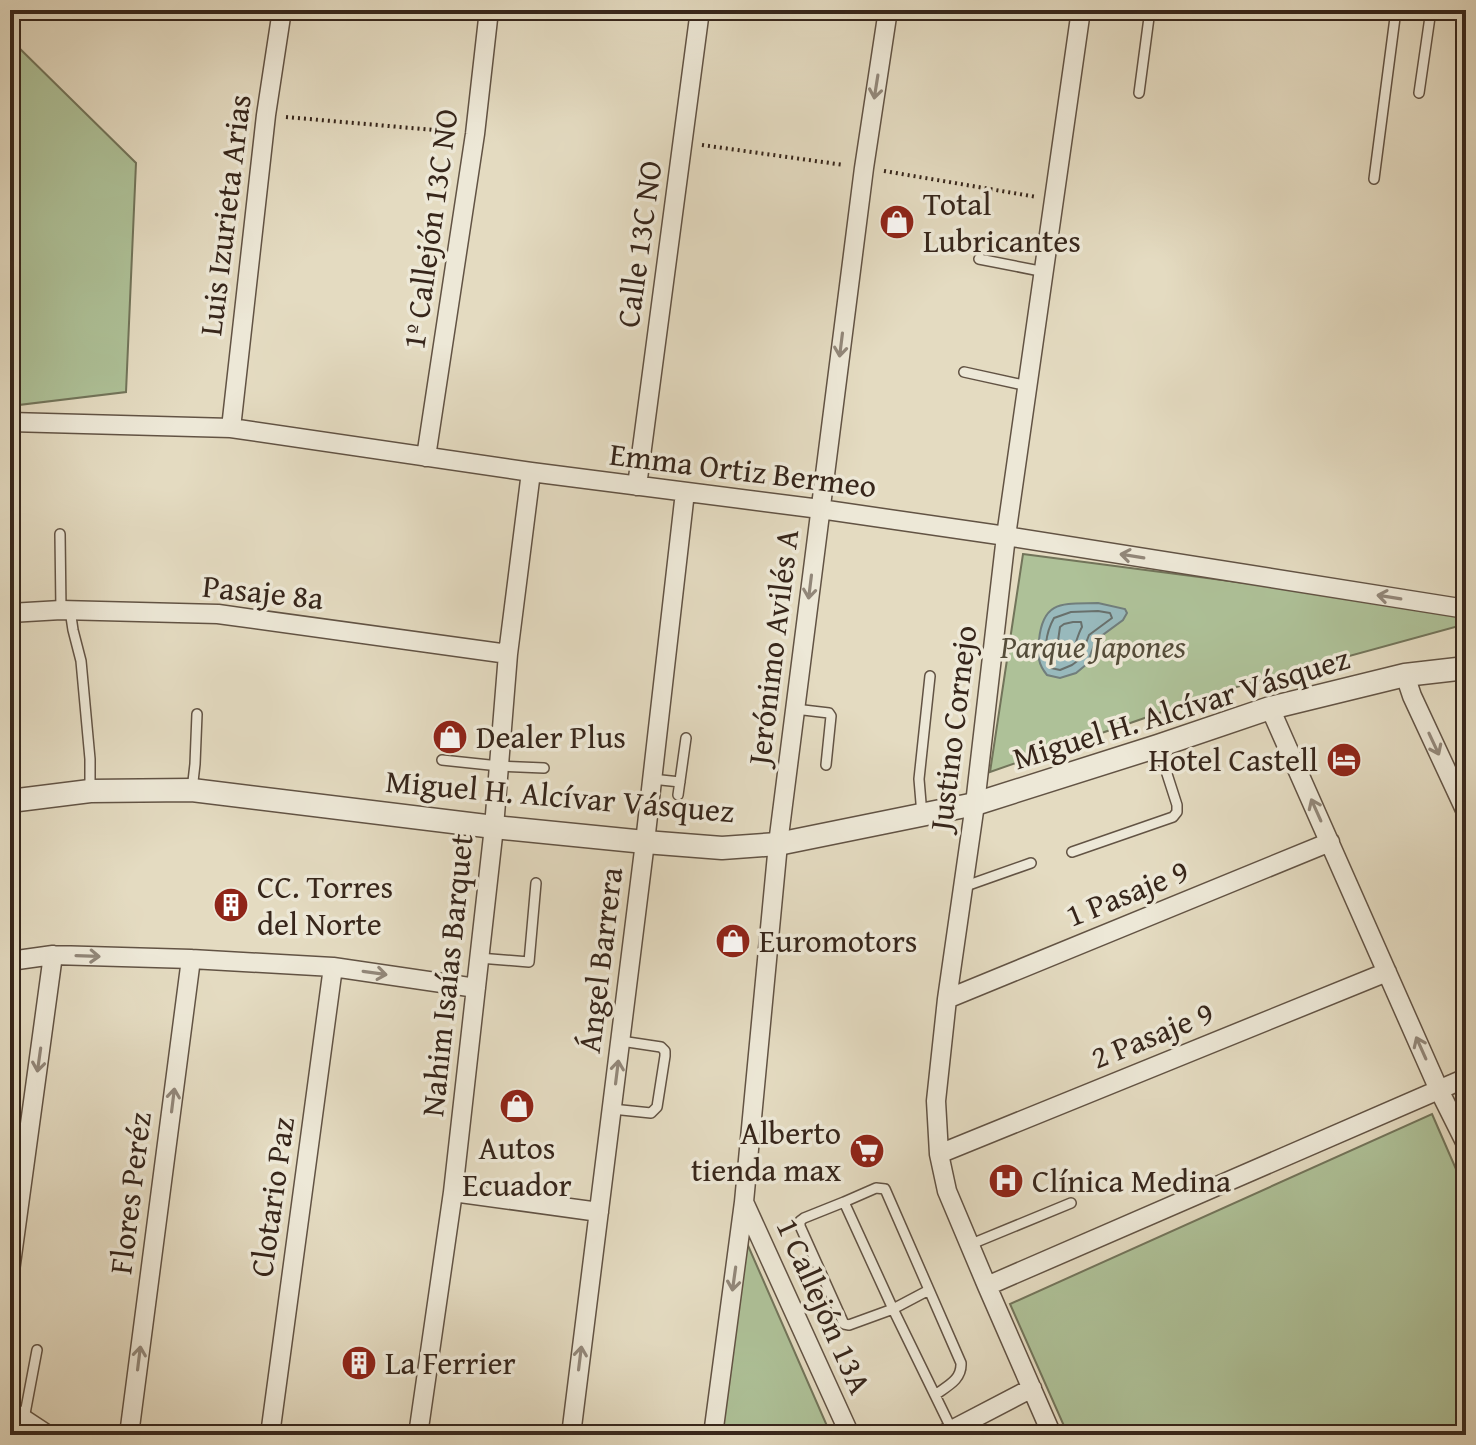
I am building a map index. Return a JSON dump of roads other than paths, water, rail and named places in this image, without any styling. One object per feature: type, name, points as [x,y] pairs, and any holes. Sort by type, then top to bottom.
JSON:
[{"type":"street","name":"Luis Izurieta Arias","points":[[231,428],[266,115],[282,10]]},
{"type":"street","name":"1º Callejón 13C NO","points":[[426,457],[475,134],[489,10]]},
{"type":"street","name":"Calle 13C NO","points":[[637,486],[700,10]]},
{"type":"street","name":"Jerónimo Avilés A","points":[[713,1435],[744,1202],[778,844],[864,168],[888,10]]},
{"type":"street","name":"Justino Cornejo","points":[[1052,1435],[947,1191],[939,1154],[936,1101],[1006,536],[1081,10]]},
{"type":"street","name":"Emma Ortiz Bermeo","points":[[10,422],[231,428],[1006,536],[1466,609]]},
{"type":"street","name":"Nahim Isaías Barquet","points":[[418,1435],[453,1192],[494,827],[508,654],[531,472]]},
{"type":"street","name":"Ángel Barrera","points":[[571,1435],[685,492]]},
{"type":"street","name":"Pasaje 8a","points":[[10,613],[66,610],[218,614],[508,654]]},
{"type":"street","name":"Miguel H. Alcívar Vásquez","points":[[10,801],[90,791],[192,790],[645,842],[722,848],[778,844],[975,804],[1270,708],[1405,675],[1466,668]]},
{"type":"street","points":[[1405,675],[1466,812]]},
{"type":"street","points":[[1270,708],[1439,1090],[1466,1144]]},
{"type":"street","name":"1 Pasaje 9","points":[[947,999],[1330,842]]},
{"type":"street","points":[[10,1271],[53,955]]},
{"type":"street","points":[[10,961],[53,955],[333,967],[476,988]]},
{"type":"street","name":"Flores Peréz","points":[[129,1435],[191,959]]},
{"type":"street","name":"Clotario Paz","points":[[270,1435],[333,967]]},
{"type":"street","name":"2 Pasaje 9","points":[[939,1154],[1387,972]]},
{"type":"street","points":[[987,1286],[1466,1078]]},
{"type":"street","points":[[453,1192],[599,1212]]},
{"type":"street","name":"1 Callejón 13A","points":[[744,1202],[850,1435]]},
{"type":"street","points":[[947,1432],[1032,1388]]},
{"type":"street","points":[[17,1414],[48,1435]]},
{"type":"lane","points":[[1139,93],[1150,10]]},
{"type":"lane","points":[[1374,179],[1396,10]]},
{"type":"lane","points":[[1419,93],[1431,10]]},
{"type":"lane","points":[[979,259],[1045,272]]},
{"type":"lane","points":[[964,372],[1028,386]]},
{"type":"lane","points":[[60,534],[66,610],[81,661],[90,791]]},
{"type":"lane","points":[[922,815],[919,779],[930,676]]},
{"type":"lane","points":[[795,709],[829,713],[831,716],[826,765]]},
{"type":"lane","points":[[192,790],[197,714]]},
{"type":"lane","points":[[678,795],[686,738]]},
{"type":"lane","points":[[1072,852],[1173,817],[1177,805],[1158,746]]},
{"type":"lane","points":[[442,760],[544,768]]},
{"type":"lane","points":[[652,779],[680,782]]},
{"type":"lane","points":[[963,887],[1031,863]]},
{"type":"lane","points":[[479,958],[529,962],[536,883]]},
{"type":"lane","points":[[612,1109],[655,1111],[665,1056],[661,1047],[621,1041]]},
{"type":"lane","points":[[929,1290],[893,1309],[858,1323],[844,1324],[800,1221],[876,1188],[885,1189],[961,1363],[959,1377],[935,1395]]},
{"type":"lane","points":[[844,1202],[935,1395],[947,1432]]},
{"type":"lane","points":[[969,1245],[1071,1203]]},
{"type":"lane","points":[[17,1414],[37,1350]]},
{"type":"lane","points":[[618,1435],[620,1432],[673,1433]]},
{"type":"water","points":[[1098,603],[1125,609],[1127,613],[1123,620],[1096,640],[1087,664],[1076,673],[1060,678],[1047,675],[1038,655],[1045,617],[1057,606]]},
{"type":"place","name":"Total Lubricantes","points":[[897,222]]},
{"type":"place","name":"Dealer Plus","points":[[450,737]]},
{"type":"place","name":"Hotel Castell","points":[[1344,760]]},
{"type":"place","name":"CC. Torres del Norte","points":[[231,905]]},
{"type":"place","name":"Euromotors","points":[[733,941]]},
{"type":"place","name":"Autos Ecuador","points":[[517,1106]]},
{"type":"place","name":"Alberto tienda max","points":[[867,1151]]},
{"type":"place","name":"Clínica Medina","points":[[1006,1181]]},
{"type":"place","name":"La Ferrier","points":[[359,1363]]},
{"type":"park label","name":"Parque Japones","points":[[1093,647]]}]
